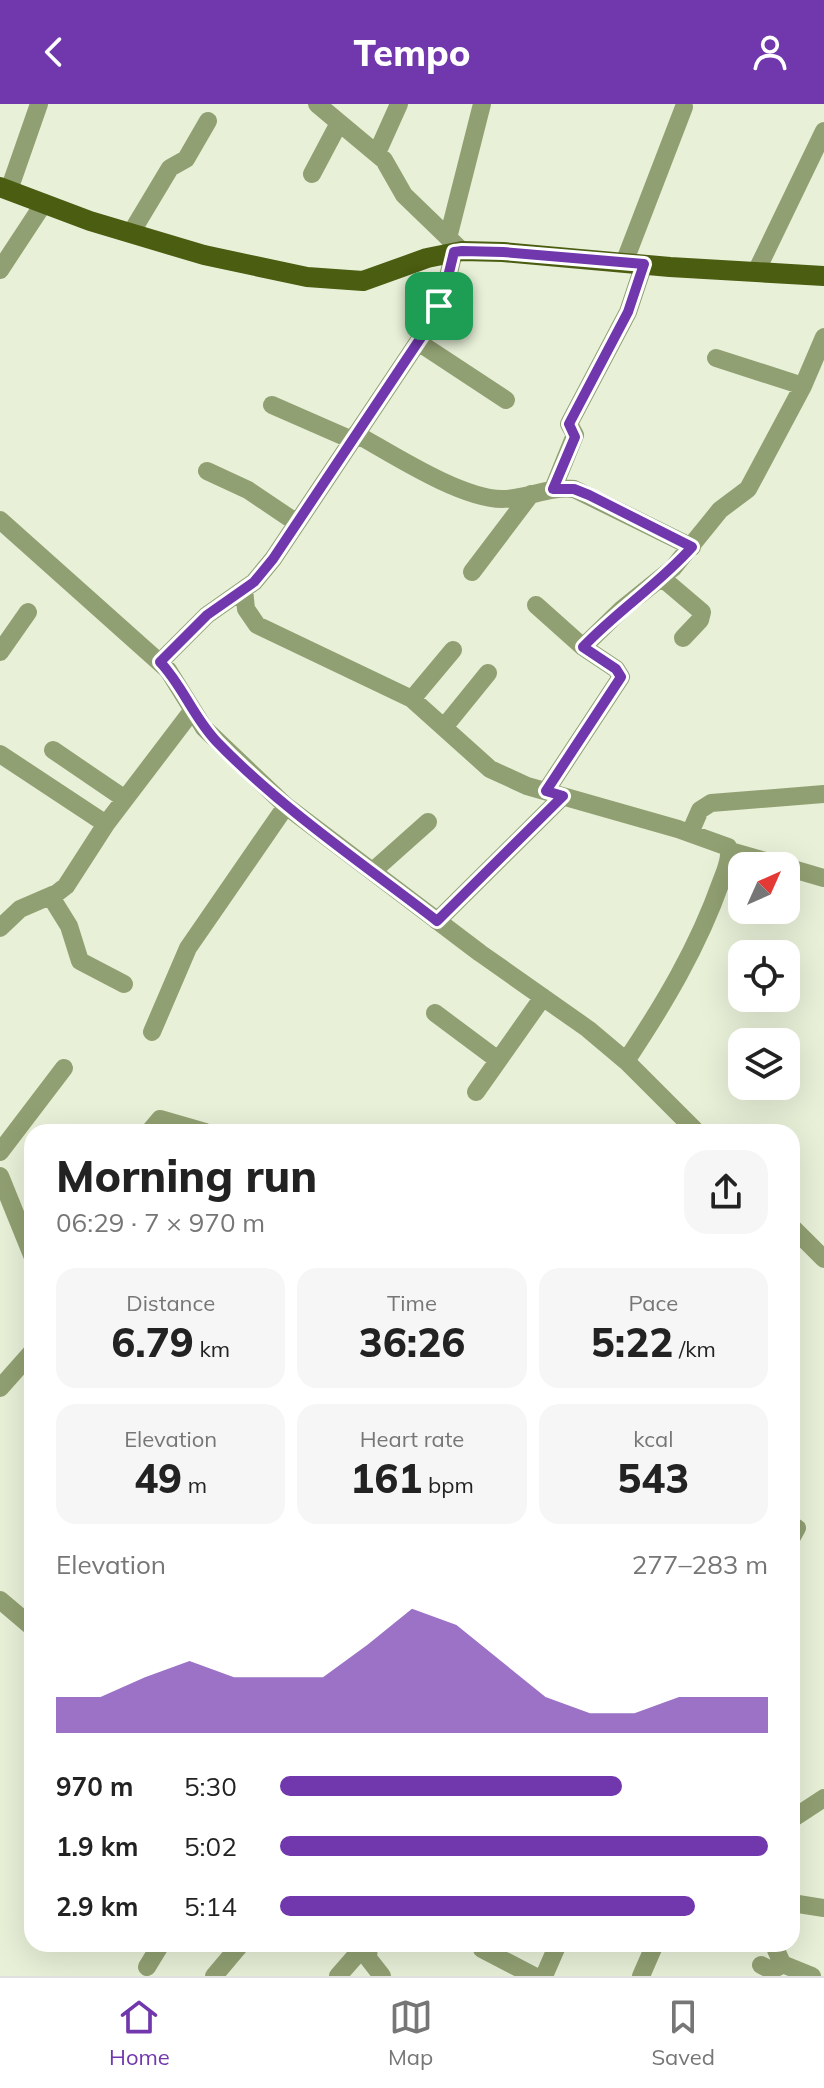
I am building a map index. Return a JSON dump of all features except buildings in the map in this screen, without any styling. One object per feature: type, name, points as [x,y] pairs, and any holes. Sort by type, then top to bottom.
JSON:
[{"type":"main road","points":[[4,188],[204,255],[307,277],[363,281],[455,247],[634,264],[824,276]]},
{"type":"street","points":[[4,188],[39,104]]},
{"type":"street","points":[[317,104],[377,153],[404,195],[455,247]]},
{"type":"street","points":[[377,153],[399,104]]},
{"type":"street","points":[[160,662],[207,615],[262,573],[439,306],[455,247],[482,104]]},
{"type":"street","points":[[553,489],[575,437],[569,424],[628,312],[634,264],[684,107]]},
{"type":"street","points":[[131,233],[169,170],[186,159],[208,121]]},
{"type":"street","points":[[312,174],[339,123]]},
{"type":"street","points":[[756,272],[824,131]]},
{"type":"street","points":[[0,270],[44,203]]},
{"type":"street","points":[[583,647],[614,616],[662,578],[692,547],[720,510],[748,489],[803,386],[824,339]]},
{"type":"street","points":[[418,342],[506,400]]},
{"type":"street","points":[[716,358],[803,386]]},
{"type":"street","points":[[272,405],[354,437],[463,490],[499,499],[553,489],[574,489],[692,547]]},
{"type":"street","points":[[207,471],[248,490],[297,523]]},
{"type":"street","points":[[472,572],[531,494]]},
{"type":"street","points":[[0,520],[160,662],[177,681],[192,711],[217,741],[286,806],[437,921],[588,1029],[626,1061],[689,1124]]},
{"type":"street","points":[[662,578],[702,612],[702,617],[683,638]]},
{"type":"street","points":[[244,589],[246,609],[257,625],[412,699],[490,769],[527,786],[724,844],[734,852]]},
{"type":"street","points":[[437,921],[554,794],[620,680],[616,669],[583,647],[536,605]]},
{"type":"street","points":[[0,652],[28,612]]},
{"type":"street","points":[[412,699],[453,650]]},
{"type":"street","points":[[445,726],[488,673]]},
{"type":"street","points":[[0,928],[20,909],[51,897],[66,886],[106,824],[192,711]]},
{"type":"street","points":[[53,750],[125,799]]},
{"type":"street","points":[[0,754],[106,824]]},
{"type":"street","points":[[690,833],[700,810],[711,803],[824,794]]},
{"type":"street","points":[[152,1032],[188,948],[286,806]]},
{"type":"street","points":[[373,871],[428,822]]},
{"type":"street","points":[[626,1061],[681,974],[714,901],[730,851]]},
{"type":"street","points":[[800,871],[824,878]]},
{"type":"street","points":[[51,897],[69,926],[80,961],[124,984]]},
{"type":"street","points":[[476,1092],[543,997]]},
{"type":"street","points":[[435,1013],[498,1060]]},
{"type":"street","points":[[0,1152],[64,1068]]},
{"type":"street","points":[[156,1124],[160,1119],[177,1124]]},
{"type":"street","points":[[0,1176],[24,1235]]},
{"type":"street","points":[[800,1235],[824,1259]]},
{"type":"street","points":[[0,1388],[24,1361]]},
{"type":"street","points":[[0,1600],[24,1620]]},
{"type":"street","points":[[800,1814],[824,1798]]},
{"type":"street","points":[[800,1904],[824,1908]]},
{"type":"street","points":[[147,1967],[156,1952]]},
{"type":"street","points":[[214,1976],[234,1952]]},
{"type":"street","points":[[338,1976],[360,1952]]},
{"type":"street","points":[[369,1952],[370,1963],[382,1976]]},
{"type":"street","points":[[486,1952],[534,1976]]},
{"type":"street","points":[[544,1976],[554,1952]]},
{"type":"street","points":[[641,1976],[652,1952]]},
{"type":"street","points":[[753,1971],[763,1952]]},
{"type":"street","points":[[778,1953],[812,1976]]},
{"type":"route","points":[[454,252],[503,252],[644,264],[628,312],[569,424],[575,437],[553,489],[574,489],[589,495],[692,547],[673,568],[606,623],[583,647],[616,669],[621,677],[546,791],[563,796],[437,921],[286,806],[241,765],[204,728],[177,681],[160,662],[207,615],[254,582],[273,559],[439,306],[454,252]]}]
